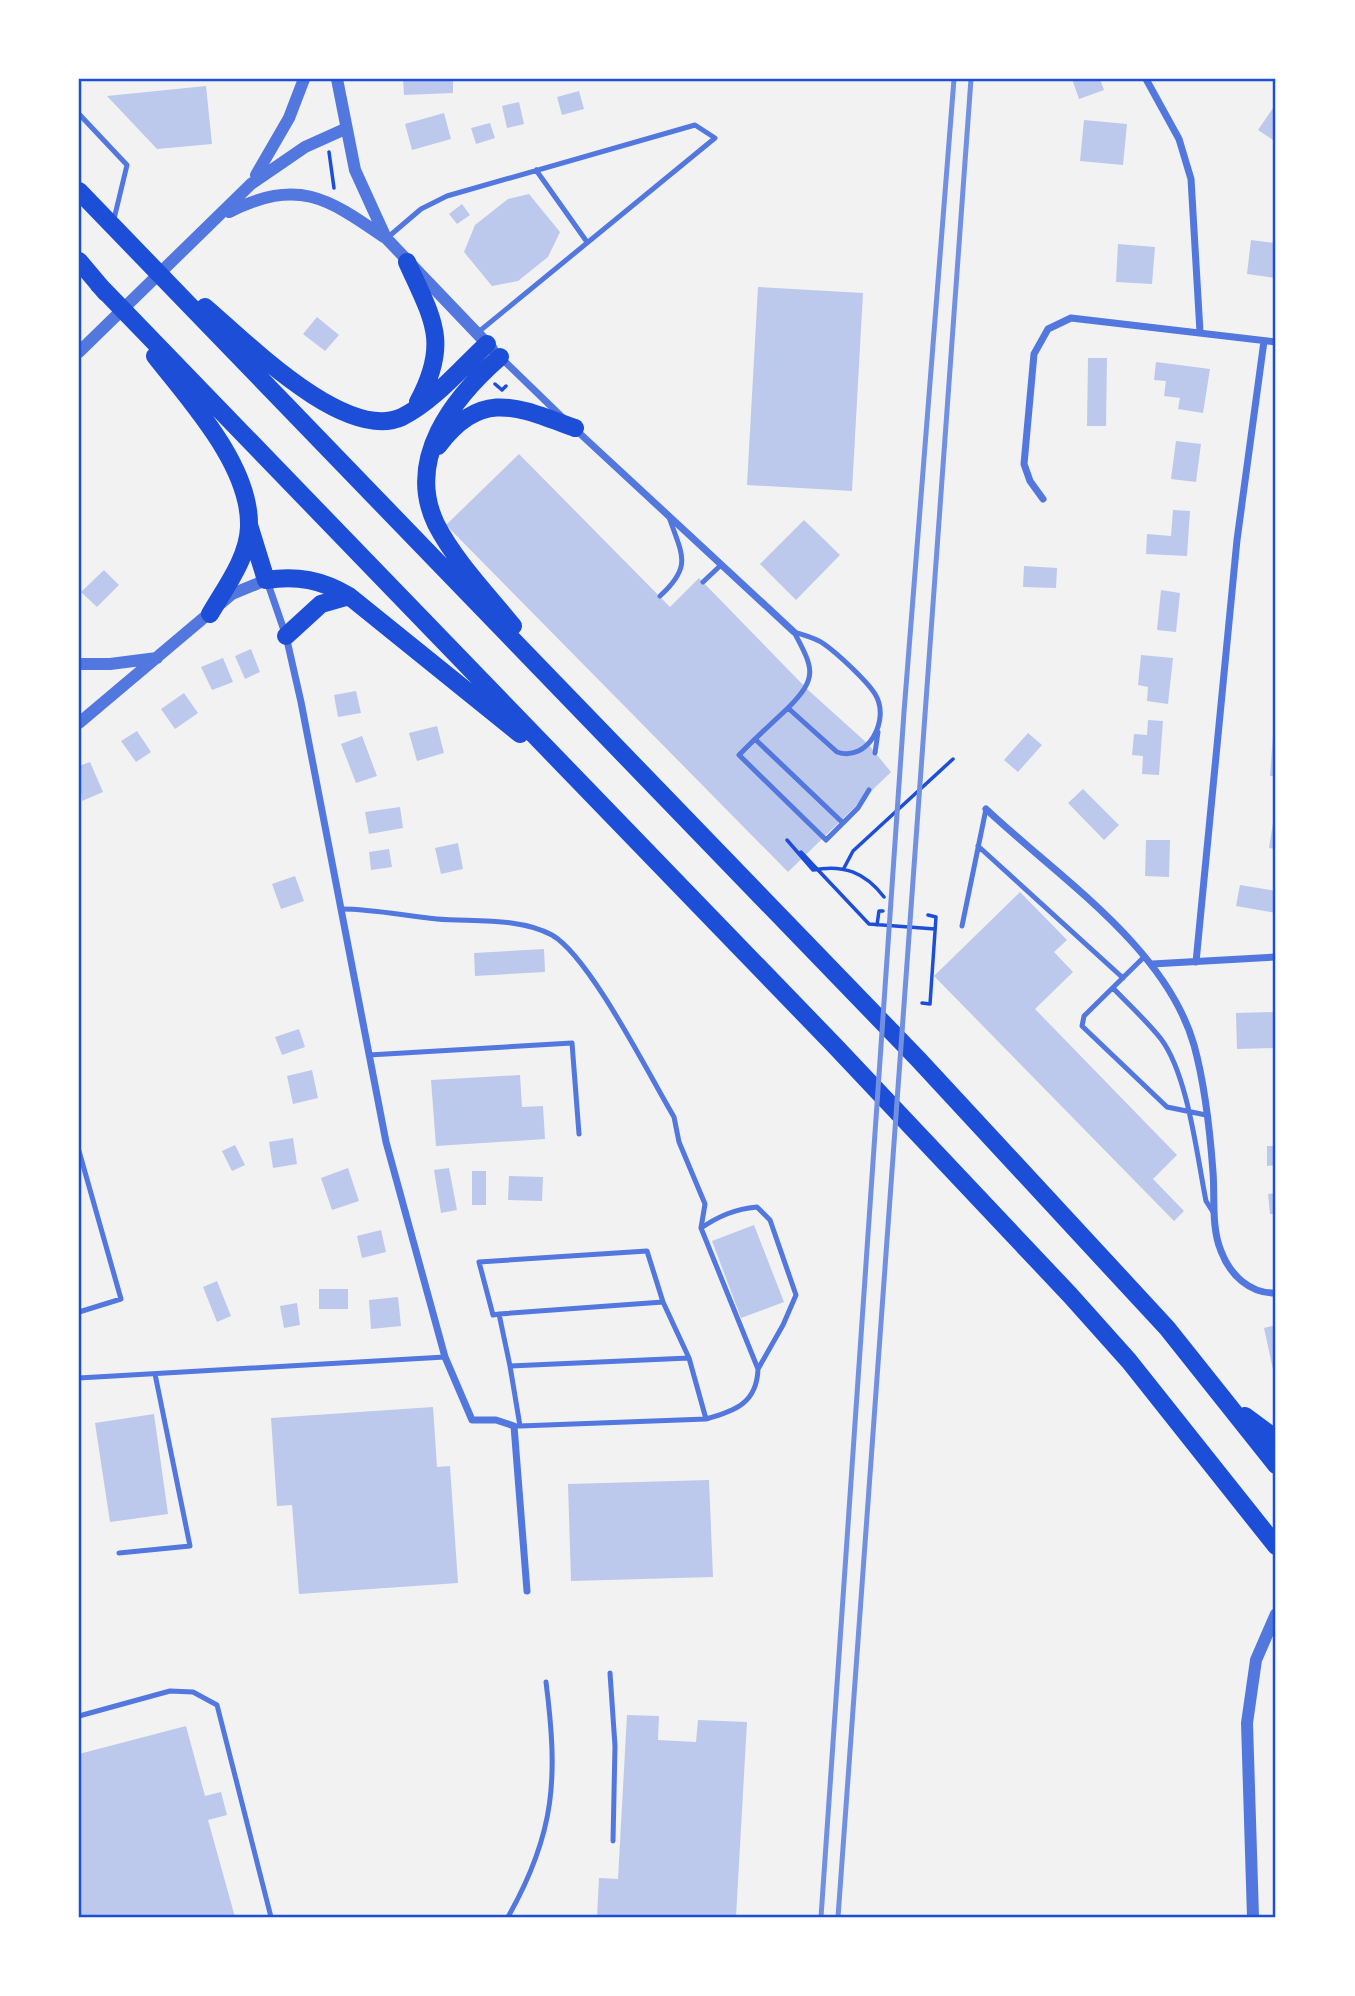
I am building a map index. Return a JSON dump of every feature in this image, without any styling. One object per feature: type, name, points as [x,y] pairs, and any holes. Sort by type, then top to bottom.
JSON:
[{"type":"highway","points":[[79,191],[918,1059],[1167,1328],[1276,1465]]},
{"type":"highway","points":[[135,249],[300,386],[357,418],[379,421],[400,418],[487,345]]},
{"type":"highway","points":[[79,261],[206,421],[225,452],[240,484],[249,525],[267,580],[315,580],[349,596],[592,794]]},
{"type":"highway","points":[[407,262],[430,315],[436,340],[434,369],[415,408]]},
{"type":"highway","points":[[99,284],[916,1131],[1129,1361],[1276,1546]]},
{"type":"highway","points":[[487,345],[451,407],[430,457],[427,497],[440,531],[581,711]]},
{"type":"highway","points":[[430,457],[462,420],[491,407],[517,407],[575,428]]},
{"type":"highway","points":[[210,614],[237,568],[249,525]]},
{"type":"highway","points":[[286,636],[321,604],[349,596]]},
{"type":"highway","points":[[1225,1401],[1276,1439]]},
{"type":"street","points":[[251,184],[289,118],[304,79]]},
{"type":"street","points":[[337,79],[345,129],[360,186],[386,238],[487,345],[794,632]]},
{"type":"street","points":[[1146,79],[1179,139],[1191,179],[1200,332]]},
{"type":"street","points":[[79,352],[251,184],[292,155],[345,129]]},
{"type":"street","points":[[219,217],[269,196],[301,193],[329,201],[386,238]]},
{"type":"street","points":[[1043,499],[1030,481],[1024,464],[1034,354],[1048,329],[1071,318],[1276,342]]},
{"type":"street","points":[[1196,962],[1237,540],[1264,341]]},
{"type":"street","points":[[79,723],[232,594],[267,580],[286,636],[386,1142],[445,1357],[472,1420],[496,1420],[517,1426],[527,1591]]},
{"type":"street","points":[[79,664],[110,664],[158,658]]},
{"type":"street","points":[[986,809],[1113,923],[1145,956],[1184,1016],[1195,1047],[1206,1115],[1220,1248],[1227,1265],[1239,1279],[1255,1290],[1276,1293]]},
{"type":"street","points":[[1152,964],[1276,957]]},
{"type":"street","points":[[1253,1917],[1247,1723],[1256,1660],[1276,1614]]},
{"type":"lane","points":[[79,114],[127,165],[112,226]]},
{"type":"lane","points":[[386,238],[421,209],[447,196],[695,125],[715,138],[587,242],[487,345]]},
{"type":"lane","points":[[536,170],[587,242]]},
{"type":"lane","points":[[660,597],[677,581],[682,569],[683,557],[668,514]]},
{"type":"lane","points":[[703,582],[721,565]]},
{"type":"lane","points":[[794,632],[812,672],[807,689],[739,755],[826,840],[869,790]]},
{"type":"lane","points":[[794,632],[824,643],[876,695],[880,723],[875,753]]},
{"type":"lane","points":[[788,708],[842,754],[858,751],[868,744],[880,723]]},
{"type":"lane","points":[[755,739],[843,823]]},
{"type":"lane","points":[[962,926],[986,809]]},
{"type":"lane","points":[[978,846],[1123,978]]},
{"type":"lane","points":[[341,909],[377,909],[433,919],[528,926],[554,936],[587,969],[674,1117],[679,1142],[705,1203],[701,1228],[758,1369]]},
{"type":"lane","points":[[1145,956],[1084,1016],[1082,1026],[1167,1107],[1206,1115]]},
{"type":"lane","points":[[1113,988],[1163,1041],[1189,1111],[1206,1201],[1216,1216]]},
{"type":"lane","points":[[369,1055],[572,1043],[579,1134]]},
{"type":"lane","points":[[79,1151],[121,1299],[79,1312]]},
{"type":"lane","points":[[499,1314],[510,1366],[517,1426],[706,1419],[734,1411],[751,1399],[757,1384],[758,1369],[783,1325],[796,1295],[770,1220],[757,1208],[720,1215],[701,1228]]},
{"type":"lane","points":[[663,1302],[493,1315],[479,1262],[646,1251],[663,1302],[689,1358],[706,1419]]},
{"type":"lane","points":[[79,1378],[445,1357]]},
{"type":"lane","points":[[510,1366],[689,1358]]},
{"type":"lane","points":[[119,1553],[190,1546],[155,1374]]},
{"type":"lane","points":[[610,1673],[615,1746],[613,1841]]},
{"type":"lane","points":[[508,1917],[538,1856],[548,1820],[554,1746],[546,1682]]},
{"type":"lane","points":[[79,1716],[170,1691],[193,1692],[217,1705],[271,1917]]},
{"type":"path","points":[[329,152],[334,192]]},
{"type":"path","points":[[491,381],[502,390],[506,386]]},
{"type":"path","points":[[844,868],[853,851],[953,759]]},
{"type":"path","points":[[787,840],[813,870],[844,868],[862,875],[884,897]]},
{"type":"path","points":[[802,852],[869,925],[935,929]]},
{"type":"path","points":[[877,925],[881,911]]},
{"type":"path","points":[[922,1003],[930,1004],[933,971],[936,918],[928,915]]},
{"type":"building","points":[[403,79],[453,81],[453,93],[404,95]]},
{"type":"building","points":[[1072,79],[1100,79],[1104,90],[1079,99]]},
{"type":"building","points":[[206,86],[212,144],[157,149],[107,96]]},
{"type":"building","points":[[579,91],[584,109],[562,115],[557,97]]},
{"type":"building","points":[[519,102],[524,124],[507,128],[502,106]]},
{"type":"building","points":[[1273,108],[1276,110],[1276,142],[1258,130]]},
{"type":"building","points":[[444,113],[451,139],[412,150],[405,124]]},
{"type":"building","points":[[1084,120],[1127,124],[1123,165],[1080,161]]},
{"type":"building","points":[[490,123],[495,138],[476,144],[471,128]]},
{"type":"building","points":[[529,194],[560,232],[548,257],[518,281],[492,286],[464,252],[475,225],[508,199]]},
{"type":"building","points":[[462,204],[470,215],[457,224],[449,214]]},
{"type":"building","points":[[1251,240],[1275,243],[1276,278],[1247,274]]},
{"type":"building","points":[[1118,244],[1155,247],[1152,284],[1116,282]]},
{"type":"building","points":[[758,287],[863,293],[852,491],[747,485]]},
{"type":"building","points":[[317,317],[339,335],[325,351],[303,334]]},
{"type":"building","points":[[1088,358],[1107,358],[1106,426],[1087,426]]},
{"type":"building","points":[[1156,362],[1210,369],[1203,413],[1178,409],[1180,398],[1164,396],[1166,381],[1154,380]]},
{"type":"building","points":[[1176,441],[1201,444],[1196,482],[1171,479]]},
{"type":"building","points":[[519,454],[670,607],[699,578],[807,689],[868,744],[891,772],[788,872],[446,525]]},
{"type":"building","points":[[1173,510],[1190,511],[1187,556],[1146,554],[1147,534],[1171,536]]},
{"type":"building","points":[[804,520],[840,555],[796,600],[760,564]]},
{"type":"building","points":[[1024,566],[1057,568],[1056,588],[1023,587]]},
{"type":"building","points":[[104,570],[119,585],[97,607],[81,592]]},
{"type":"building","points":[[1161,590],[1180,593],[1176,632],[1157,630]]},
{"type":"building","points":[[251,649],[260,672],[245,679],[235,656]]},
{"type":"building","points":[[1141,655],[1173,658],[1168,704],[1147,701],[1148,687],[1138,685]]},
{"type":"building","points":[[223,658],[233,682],[212,690],[201,667]]},
{"type":"building","points":[[356,691],[361,713],[338,717],[334,695]]},
{"type":"building","points":[[184,693],[198,713],[175,729],[161,709]]},
{"type":"building","points":[[1148,720],[1163,721],[1159,775],[1142,774],[1143,756],[1132,755],[1134,734],[1147,735]]},
{"type":"building","points":[[437,726],[444,753],[417,761],[409,733]]},
{"type":"building","points":[[137,731],[151,752],[136,762],[121,741]]},
{"type":"building","points":[[1028,733],[1042,745],[1018,772],[1004,760]]},
{"type":"building","points":[[1273,735],[1276,735],[1276,776],[1270,776]]},
{"type":"building","points":[[362,736],[377,776],[356,783],[341,744]]},
{"type":"building","points":[[90,762],[103,792],[82,801],[79,766]]},
{"type":"building","points":[[1083,789],[1119,825],[1104,840],[1068,803]]},
{"type":"building","points":[[400,807],[403,828],[369,834],[365,812]]},
{"type":"building","points":[[1276,810],[1276,849],[1269,848]]},
{"type":"building","points":[[1146,840],[1170,840],[1169,877],[1145,876]]},
{"type":"building","points":[[458,843],[463,869],[441,874],[435,848]]},
{"type":"building","points":[[389,849],[392,867],[371,870],[369,852]]},
{"type":"building","points":[[295,876],[304,901],[281,909],[272,884]]},
{"type":"building","points":[[1240,885],[1276,891],[1276,913],[1236,906]]},
{"type":"building","points":[[1020,892],[1067,940],[1054,952],[1073,972],[1035,1009],[1177,1155],[1153,1179],[1184,1211],[1174,1221],[934,976]]},
{"type":"building","points":[[544,949],[545,972],[475,976],[474,953]]},
{"type":"building","points":[[1276,1012],[1276,1048],[1237,1049],[1236,1013]]},
{"type":"building","points":[[299,1029],[305,1047],[282,1055],[275,1037]]},
{"type":"building","points":[[312,1070],[318,1098],[293,1104],[287,1076]]},
{"type":"building","points":[[520,1075],[522,1107],[543,1106],[545,1139],[436,1146],[431,1080]]},
{"type":"building","points":[[293,1138],[297,1164],[273,1168],[269,1142]]},
{"type":"building","points":[[235,1145],[245,1165],[232,1171],[222,1151]]},
{"type":"building","points":[[1267,1146],[1276,1146],[1276,1165],[1267,1166]]},
{"type":"building","points":[[348,1168],[359,1201],[332,1210],[321,1178]]},
{"type":"building","points":[[449,1168],[457,1210],[441,1213],[434,1170]]},
{"type":"building","points":[[472,1171],[486,1171],[486,1205],[472,1205]]},
{"type":"building","points":[[509,1176],[543,1177],[542,1201],[508,1200]]},
{"type":"building","points":[[1276,1193],[1276,1214],[1270,1214],[1268,1194]]},
{"type":"building","points":[[754,1225],[784,1302],[741,1318],[712,1241]]},
{"type":"building","points":[[381,1230],[386,1252],[362,1258],[357,1236]]},
{"type":"building","points":[[217,1281],[231,1316],[217,1322],[203,1287]]},
{"type":"building","points":[[319,1289],[348,1289],[348,1309],[319,1309]]},
{"type":"building","points":[[398,1297],[401,1326],[371,1329],[369,1300]]},
{"type":"building","points":[[297,1303],[300,1325],[284,1328],[280,1306]]},
{"type":"building","points":[[1276,1325],[1276,1379],[1275,1379],[1264,1328]]},
{"type":"building","points":[[433,1407],[437,1467],[450,1466],[458,1583],[299,1594],[292,1505],[277,1506],[271,1418]]},
{"type":"building","points":[[154,1414],[168,1514],[110,1522],[95,1423]]},
{"type":"building","points":[[709,1480],[713,1577],[571,1581],[568,1484]]},
{"type":"building","points":[[627,1715],[659,1716],[658,1740],[696,1742],[698,1720],[747,1722],[736,1917],[597,1917],[599,1878],[618,1879]]},
{"type":"building","points":[[186,1726],[205,1796],[221,1792],[227,1815],[208,1820],[235,1917],[79,1917],[79,1754]]},
{"type":"railway","points":[[821,1917],[904,712],[954,79]]},
{"type":"railway","points":[[838,1917],[971,79]]}]
